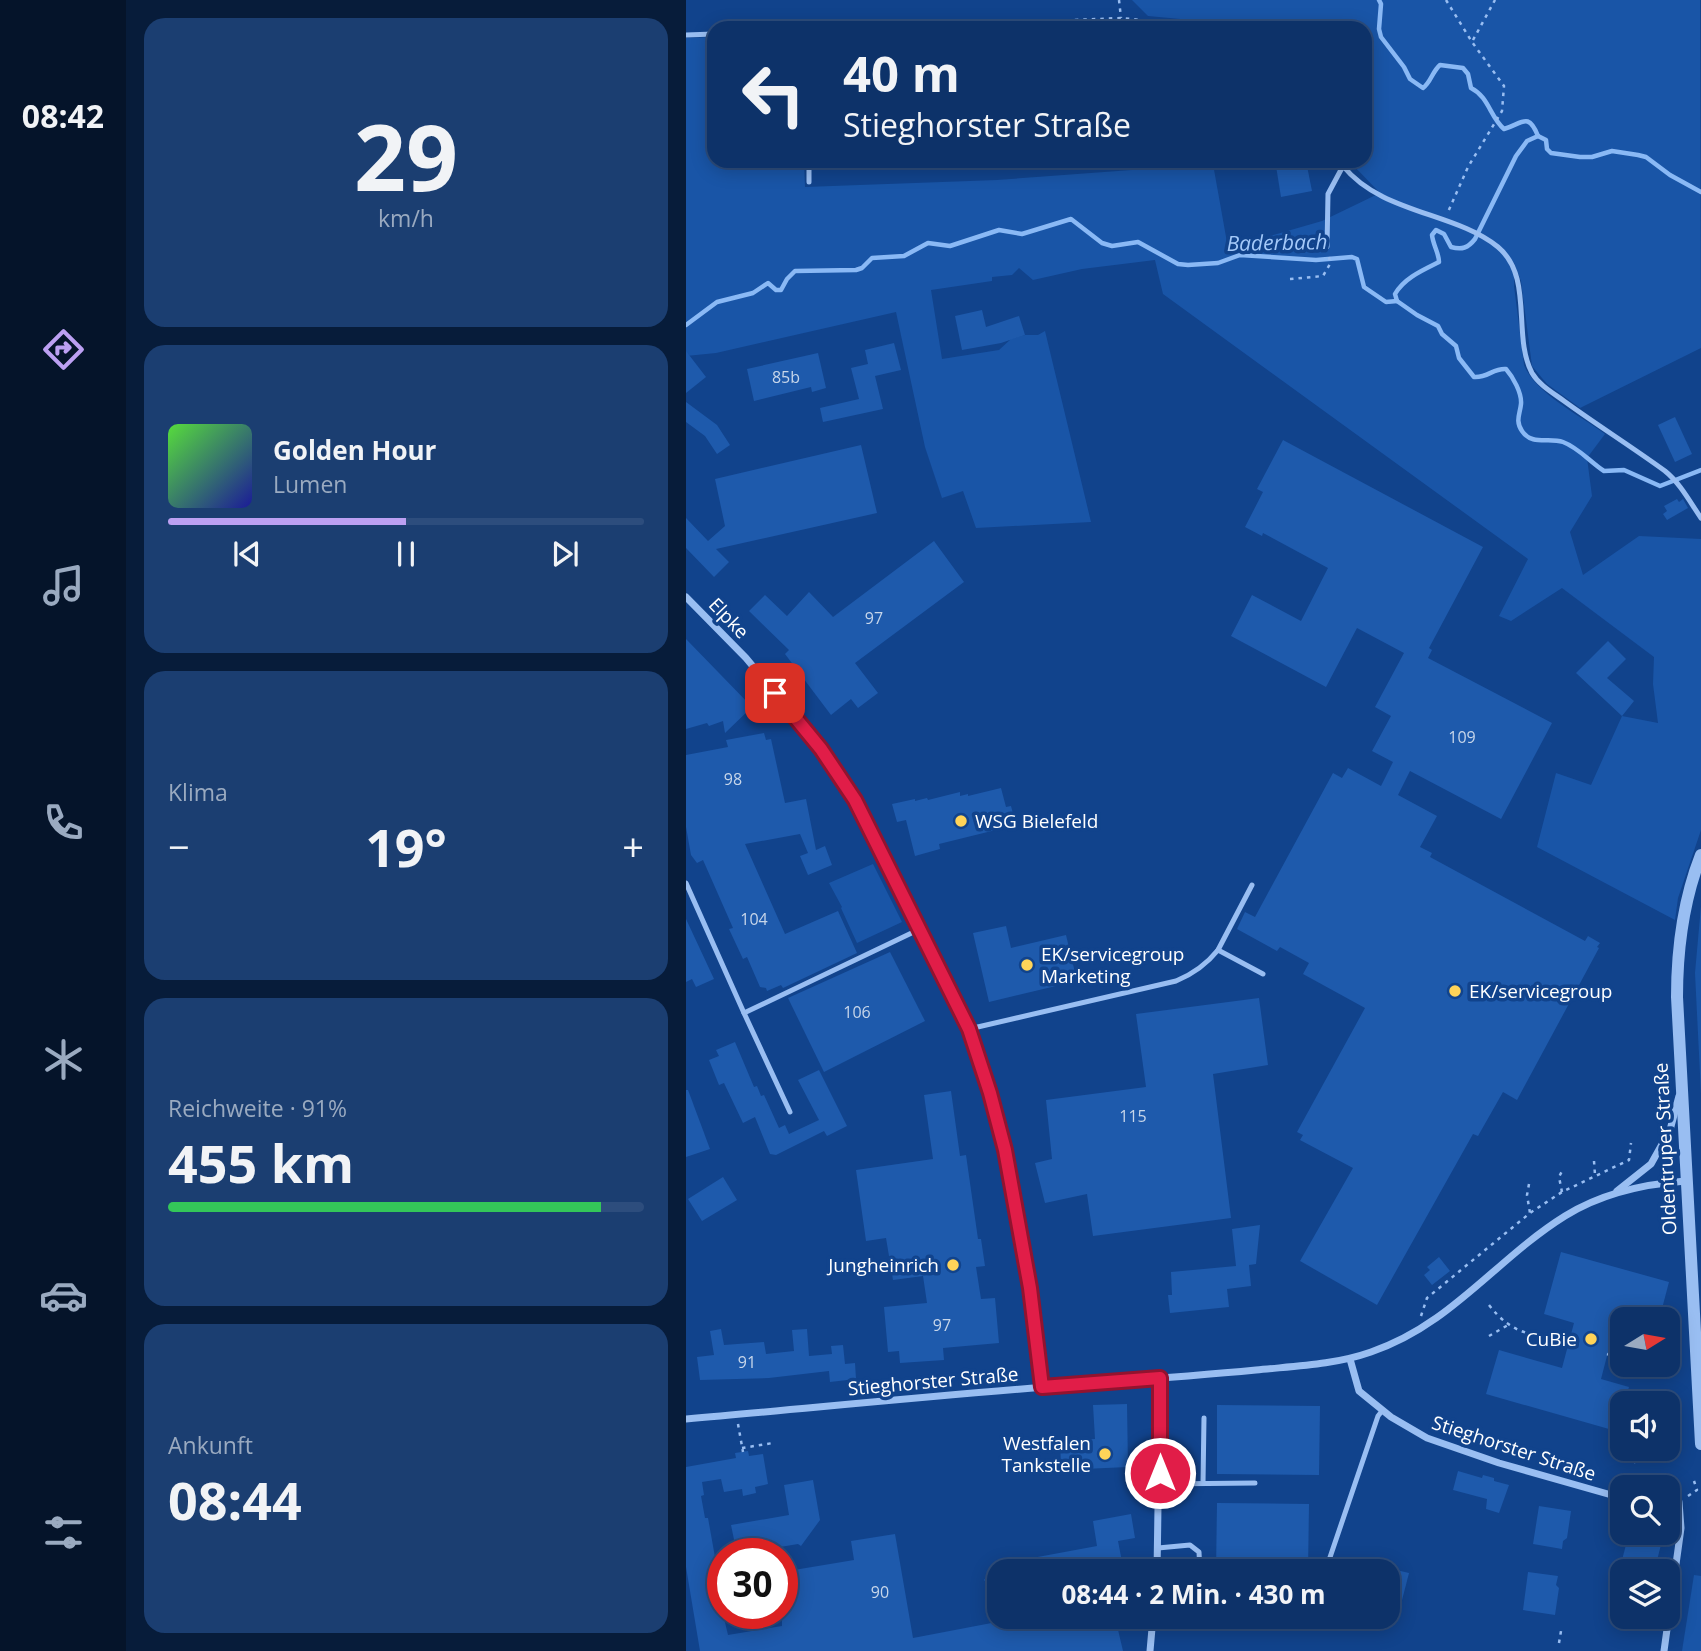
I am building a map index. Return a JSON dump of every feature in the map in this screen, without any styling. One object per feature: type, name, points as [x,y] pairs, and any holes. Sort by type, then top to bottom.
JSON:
[{"type":"street","name":"Elpke","points":[[686,597],[746,658],[821,749],[855,800],[969,1029],[1005,1150],[1030,1288],[1042,1387]]},
{"type":"street","name":"Oldentruper Straße","points":[[1701,855],[1692,878],[1679,941],[1677,997],[1701,1444]]},
{"type":"street","name":"Stieghorster Straße","points":[[1611,1195],[1651,1164],[1670,1130],[1681,1089]]},
{"type":"street","name":"Stieghorster Straße","points":[[686,1419],[1350,1359],[1389,1345],[1427,1326],[1555,1223],[1586,1205],[1647,1184],[1686,1181]]},
{"type":"street","name":"Stieghorster Straße","points":[[1350,1359],[1359,1391],[1382,1411],[1427,1438],[1610,1495]]},
{"type":"street","points":[[1158,1559],[1160,1378]]},
{"type":"street","points":[[1680,1515],[1680,1535]]},
{"type":"street","points":[[1664,1651],[1679,1545]]},
{"type":"street","points":[[1150,1651],[1152,1629]]},
{"type":"lane","points":[[686,35],[707,34]]},
{"type":"lane","points":[[809,168],[809,182]]},
{"type":"lane","points":[[1327,247],[1328,194],[1342,168]]},
{"type":"lane","points":[[1345,168],[1355,180],[1401,205],[1485,238],[1500,249],[1511,262],[1517,284],[1527,361],[1533,375],[1555,395],[1668,473],[1701,517]]},
{"type":"lane","points":[[686,883],[790,1112]]},
{"type":"lane","points":[[969,1029],[1176,981],[1201,967],[1218,950],[1252,885]]},
{"type":"lane","points":[[744,1013],[920,929]]},
{"type":"lane","points":[[1218,950],[1263,974]]},
{"type":"lane","points":[[1329,1559],[1353,1485],[1382,1411]]},
{"type":"lane","points":[[1203,1483],[1204,1418]]},
{"type":"lane","points":[[1160,1484],[1255,1483]]},
{"type":"lane","points":[[1158,1548],[1190,1545],[1199,1552],[1199,1559]]},
{"type":"path","points":[[1119,0],[1121,18]]},
{"type":"path","points":[[1443,221],[1468,167],[1502,111],[1504,86],[1447,0]]},
{"type":"path","points":[[1472,41],[1495,0]]},
{"type":"path","points":[[1051,21],[1121,18],[1150,21]]},
{"type":"path","points":[[1290,279],[1323,275],[1330,264]]},
{"type":"path","points":[[1422,1316],[1427,1298],[1530,1213],[1562,1192],[1629,1160],[1631,1143]]},
{"type":"path","points":[[1594,1161],[1595,1175]]},
{"type":"path","points":[[1562,1171],[1559,1177],[1562,1192]]},
{"type":"path","points":[[1529,1184],[1527,1195],[1530,1213]]},
{"type":"path","points":[[1489,1305],[1514,1330],[1569,1342]]},
{"type":"path","points":[[1489,1336],[1508,1325]]},
{"type":"path","points":[[736,1415],[742,1450],[773,1443]]},
{"type":"path","points":[[1634,1462],[1641,1461]]},
{"type":"path","points":[[1680,1501],[1697,1490],[1694,1481]]},
{"type":"path","points":[[1559,1643],[1560,1631]]},
{"type":"shaded area","points":[[1132,0],[1700,0],[1701,348],[1580,408],[1547,384],[1532,366],[1521,281],[1514,263],[1514,286],[1524,365],[1548,394],[1605,434],[1587,458],[1592,496],[1570,532],[1583,575],[1639,536],[1701,539],[1701,830],[1678,898],[1675,920],[1537,847],[1556,773],[1591,785],[1622,716],[1658,723],[1653,684],[1654,657],[1562,588],[1511,621],[1499,616],[1528,559],[1163,294],[1155,260],[1082,269],[1033,280],[1019,268],[1012,275],[992,277],[992,281],[931,290],[942,359],[999,350],[1011,339],[1038,335],[1045,331],[1091,522],[976,528],[963,491],[942,498],[925,447],[896,312],[716,353],[686,356],[686,38],[707,37],[707,168],[804,168],[805,187],[997,180],[1159,168],[1214,168],[1228,248],[1322,221],[1380,193],[1356,168],[1372,168],[1372,21],[1193,21],[1148,16]]},
{"type":"shaded area","points":[[873,864],[902,922],[857,943],[829,883]]},
{"type":"shaded area","points":[[1701,906],[1701,1094],[1695,973]]},
{"type":"shaded area","points":[[1694,1575],[1701,1576],[1701,1651],[1682,1651]]},
{"type":"building","points":[[1276,168],[1307,168],[1312,191],[1281,197]]},
{"type":"building","points":[[982,310],[986,327],[1019,316],[1025,335],[1001,343],[962,350],[955,316]]},
{"type":"building","points":[[894,343],[901,370],[875,376],[883,409],[823,422],[820,408],[859,399],[851,368],[868,364],[865,350]]},
{"type":"building","points":[[686,351],[706,377],[686,393]]},
{"type":"building","points":[[818,353],[826,388],[812,392],[811,387],[754,401],[747,369]]},
{"type":"building","points":[[686,402],[717,425],[730,445],[717,454],[705,436],[686,422]]},
{"type":"building","points":[[1675,417],[1692,454],[1675,462],[1658,425]]},
{"type":"building","points":[[1283,440],[1483,547],[1429,648],[1432,650],[1428,658],[1552,723],[1501,819],[1410,771],[1398,795],[1437,816],[1420,847],[1432,853],[1430,857],[1585,941],[1588,936],[1600,943],[1517,1100],[1503,1092],[1478,1136],[1473,1134],[1377,1305],[1300,1261],[1353,1168],[1300,1140],[1303,1135],[1297,1132],[1365,1008],[1303,974],[1309,963],[1280,947],[1277,951],[1237,929],[1245,912],[1255,917],[1333,773],[1342,778],[1348,768],[1381,786],[1393,762],[1372,751],[1391,716],[1375,707],[1404,653],[1357,628],[1326,687],[1231,636],[1252,595],[1301,621],[1328,568],[1263,533],[1262,536],[1245,527],[1263,492],[1257,489]]},
{"type":"building","points":[[861,445],[877,513],[716,549],[729,562],[714,577],[686,548],[686,518],[708,541],[725,526],[715,479]]},
{"type":"building","points":[[1677,499],[1679,502],[1683,499],[1688,508],[1667,520],[1663,514],[1667,511],[1664,506]]},
{"type":"building","points":[[934,541],[964,582],[855,663],[878,693],[858,708],[851,699],[831,715],[785,654],[789,650],[749,611],[765,595],[787,616],[809,592],[833,617]]},
{"type":"building","points":[[686,639],[752,707],[725,733],[723,721],[686,729]]},
{"type":"building","points":[[1608,641],[1626,659],[1607,678],[1634,701],[1622,716],[1576,673]]},
{"type":"building","points":[[764,733],[766,740],[771,739],[785,803],[806,799],[816,850],[825,846],[832,865],[808,875],[800,856],[808,853],[800,834],[745,844],[785,934],[838,911],[857,953],[783,988],[781,985],[767,991],[766,988],[760,987],[747,957],[743,959],[729,929],[733,928],[703,860],[697,863],[691,855],[686,827],[686,755],[728,747],[726,740]]},
{"type":"building","name":"WSG Bielefeld","points":[[1001,788],[1006,807],[1011,806],[1016,825],[939,844],[940,849],[915,856],[906,820],[897,822],[892,804],[915,799],[928,800],[960,792],[960,796],[968,796]]},
{"type":"building","points":[[686,919],[714,979],[696,987],[692,979],[686,982]]},
{"type":"building","name":"EK/servicegroup Marketing","points":[[1006,926],[1011,948],[1066,935],[1077,981],[989,1002],[973,933]]},
{"type":"building","points":[[890,952],[925,1021],[824,1072],[788,998]]},
{"type":"building","points":[[1259,998],[1268,1065],[1213,1074],[1231,1218],[1093,1236],[1087,1194],[1045,1203],[1035,1163],[1052,1159],[1046,1100],[1146,1087],[1136,1014]]},
{"type":"building","points":[[735,1042],[754,1087],[757,1086],[761,1096],[764,1095],[779,1128],[785,1125],[789,1134],[819,1120],[798,1080],[819,1070],[847,1126],[827,1136],[824,1131],[776,1155],[770,1154],[755,1117],[743,1123],[724,1083],[719,1085],[709,1060],[719,1056],[716,1050]]},
{"type":"building","points":[[686,1090],[710,1149],[686,1157]]},
{"type":"building","points":[[951,1091],[960,1156],[966,1155],[978,1239],[981,1239],[985,1266],[976,1267],[981,1299],[995,1298],[999,1343],[943,1348],[944,1360],[900,1363],[899,1351],[888,1352],[884,1307],[927,1303],[923,1276],[893,1280],[886,1238],[866,1241],[856,1170],[933,1159],[924,1095]]},
{"type":"building","points":[[723,1177],[737,1200],[702,1221],[688,1199]]},
{"type":"building","points":[[1260,1225],[1256,1264],[1249,1265],[1251,1286],[1227,1289],[1229,1307],[1170,1313],[1168,1295],[1172,1295],[1171,1272],[1236,1266],[1232,1229]]},
{"type":"building","name":"CuBie","points":[[1561,1252],[1669,1282],[1662,1307],[1610,1307],[1610,1344],[1601,1379],[1629,1387],[1628,1391],[1610,1391],[1610,1429],[1486,1394],[1499,1350],[1562,1368],[1574,1323],[1544,1314]]},
{"type":"building","points":[[1439,1257],[1450,1271],[1432,1285],[1424,1275],[1430,1270],[1427,1267]]},
{"type":"building","points":[[721,1329],[724,1345],[764,1342],[766,1354],[794,1351],[792,1330],[807,1329],[809,1356],[832,1354],[831,1346],[843,1345],[845,1364],[855,1363],[856,1379],[830,1382],[829,1371],[769,1378],[700,1380],[697,1357],[714,1355],[710,1331]]},
{"type":"building","points":[[1127,1404],[1128,1467],[1083,1469],[1083,1465],[1061,1465],[1060,1441],[1095,1439],[1093,1405]]},
{"type":"building","points":[[1217,1405],[1320,1406],[1319,1475],[1217,1474]]},
{"type":"building","points":[[748,1451],[749,1456],[763,1454],[768,1484],[755,1487],[756,1493],[743,1496],[742,1489],[724,1492],[721,1479],[702,1482],[704,1495],[701,1496],[712,1538],[707,1538],[707,1629],[727,1629],[728,1635],[764,1629],[798,1629],[798,1569],[854,1560],[851,1541],[895,1534],[913,1638],[987,1624],[987,1629],[1118,1629],[1123,1651],[700,1651],[686,1567],[686,1467],[736,1458],[735,1453]]},
{"type":"building","points":[[1458,1471],[1482,1478],[1483,1475],[1494,1478],[1494,1481],[1509,1485],[1499,1513],[1486,1509],[1487,1499],[1453,1490]]},
{"type":"building","points":[[813,1480],[820,1520],[801,1546],[798,1544],[798,1538],[734,1538],[731,1525],[789,1515],[784,1485]]},
{"type":"building","points":[[1217,1503],[1309,1504],[1308,1559],[1216,1559]]},
{"type":"building","points":[[1539,1506],[1571,1511],[1567,1538],[1563,1541],[1562,1549],[1533,1544]]},
{"type":"building","points":[[1131,1514],[1135,1538],[1118,1541],[1121,1559],[1026,1559],[1097,1546],[1093,1521]]},
{"type":"building","points":[[1626,1545],[1661,1545],[1657,1559],[1622,1559]]},
{"type":"building","points":[[1400,1571],[1409,1573],[1400,1608]]},
{"type":"building","points":[[1528,1572],[1558,1576],[1555,1615],[1523,1610]]},
{"type":"waterway","name":"Elpke","points":[[1379,0],[1381,37],[1410,79],[1423,88],[1440,65],[1463,68],[1468,74],[1471,88],[1482,97],[1504,129],[1528,121],[1538,136]]},
{"type":"waterway","name":"Baderbach","points":[[1538,136],[1546,140],[1547,149],[1551,153],[1592,157],[1612,151],[1646,157],[1670,175],[1701,192]]},
{"type":"waterway","name":"Baderbach","points":[[1397,301],[1395,294],[1403,283],[1439,262],[1432,235],[1436,230],[1444,234],[1451,247],[1464,248],[1475,239],[1516,156],[1527,141],[1538,136]]},
{"type":"waterway","name":"Baderbach","points":[[686,325],[717,302],[753,293],[768,283],[776,290],[781,290],[795,271],[856,270],[872,258],[904,256],[928,243],[950,246],[999,230],[1022,234],[1071,219],[1102,243],[1112,246],[1138,242],[1178,264],[1218,263],[1240,255],[1316,260],[1352,257],[1357,259],[1364,287],[1386,302],[1397,301]]},
{"type":"waterway","points":[[1397,301],[1438,326],[1442,334],[1456,346],[1459,358],[1474,377],[1506,369],[1520,395],[1518,421],[1526,436],[1536,440],[1563,442],[1604,471],[1624,470],[1660,486],[1701,470]]},
{"type":"place","name":"WSG Bielefeld","points":[[961,821]]},
{"type":"place","name":"EK/servicegroup Marketing","points":[[1027,965]]},
{"type":"place","name":"EK/servicegroup","points":[[1455,991]]},
{"type":"place","name":"Jungheinrich","points":[[953,1265]]},
{"type":"place","name":"CuBie","points":[[1591,1339]]},
{"type":"place","name":"Westfalen Tankstelle","points":[[1105,1454]]},
{"type":"route","points":[[775,693],[821,749],[855,800],[969,1029],[1005,1150],[1030,1288],[1042,1387],[1160,1378],[1160,1473]]}]
